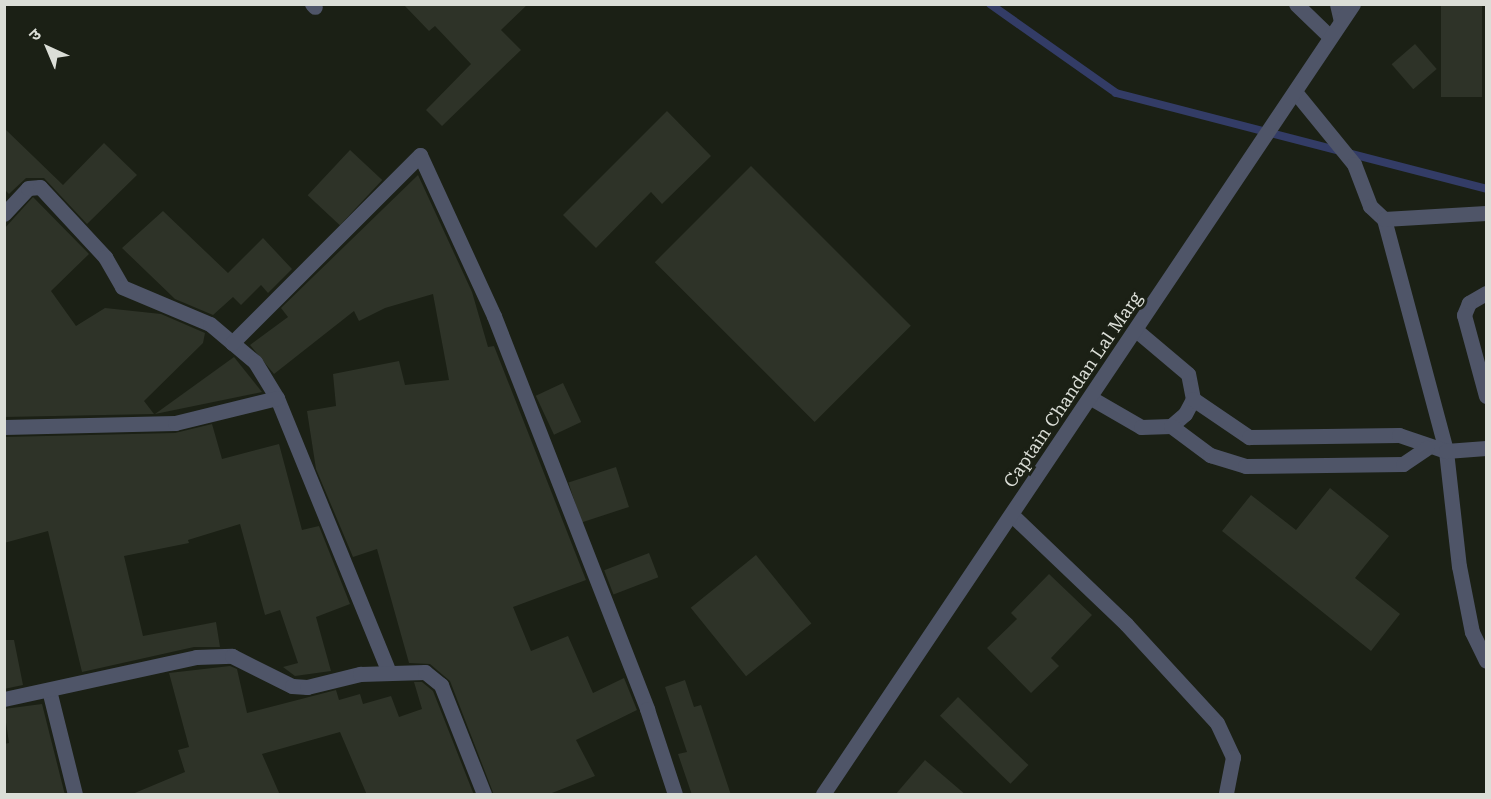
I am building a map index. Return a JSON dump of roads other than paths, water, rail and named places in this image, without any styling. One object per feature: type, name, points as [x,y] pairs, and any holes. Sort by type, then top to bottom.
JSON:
[{"type":"street","points":[[1296,4],[1330,37]]},
{"type":"street","points":[[1337,4],[1341,21]]},
{"type":"street","name":"Captain Chandan Lal Marg","points":[[823,795],[1280,119],[1353,4]]},
{"type":"street","points":[[1296,93],[1354,164],[1370,206],[1384,219],[1446,451],[1459,566],[1472,632],[1486,661]]},
{"type":"street","points":[[232,343],[420,155],[494,316],[647,708],[675,795]]},
{"type":"street","points":[[4,214],[28,188],[40,187],[105,256],[122,287],[210,324],[255,362],[277,398],[388,670]]},
{"type":"street","points":[[1384,219],[1486,213]]},
{"type":"street","points":[[1486,293],[1469,303],[1464,315],[1486,396]]},
{"type":"street","points":[[1137,331],[1188,374],[1192,399],[1172,426]]},
{"type":"street","points":[[4,427],[175,423],[277,398]]},
{"type":"street","points":[[1091,398],[1142,427],[1172,426],[1210,455],[1245,466],[1403,464],[1427,448]]},
{"type":"street","points":[[1192,399],[1249,437],[1399,435],[1427,448],[1446,451],[1486,448]]},
{"type":"street","points":[[1012,515],[1126,624],[1217,723],[1233,757],[1226,795]]},
{"type":"street","points":[[4,699],[196,657],[232,656],[292,686],[307,687],[388,670],[425,672],[441,685],[484,795]]},
{"type":"street","points":[[49,690],[75,795]]},
{"type":"waterway","points":[[990,4],[1116,93],[1486,189]]}]
